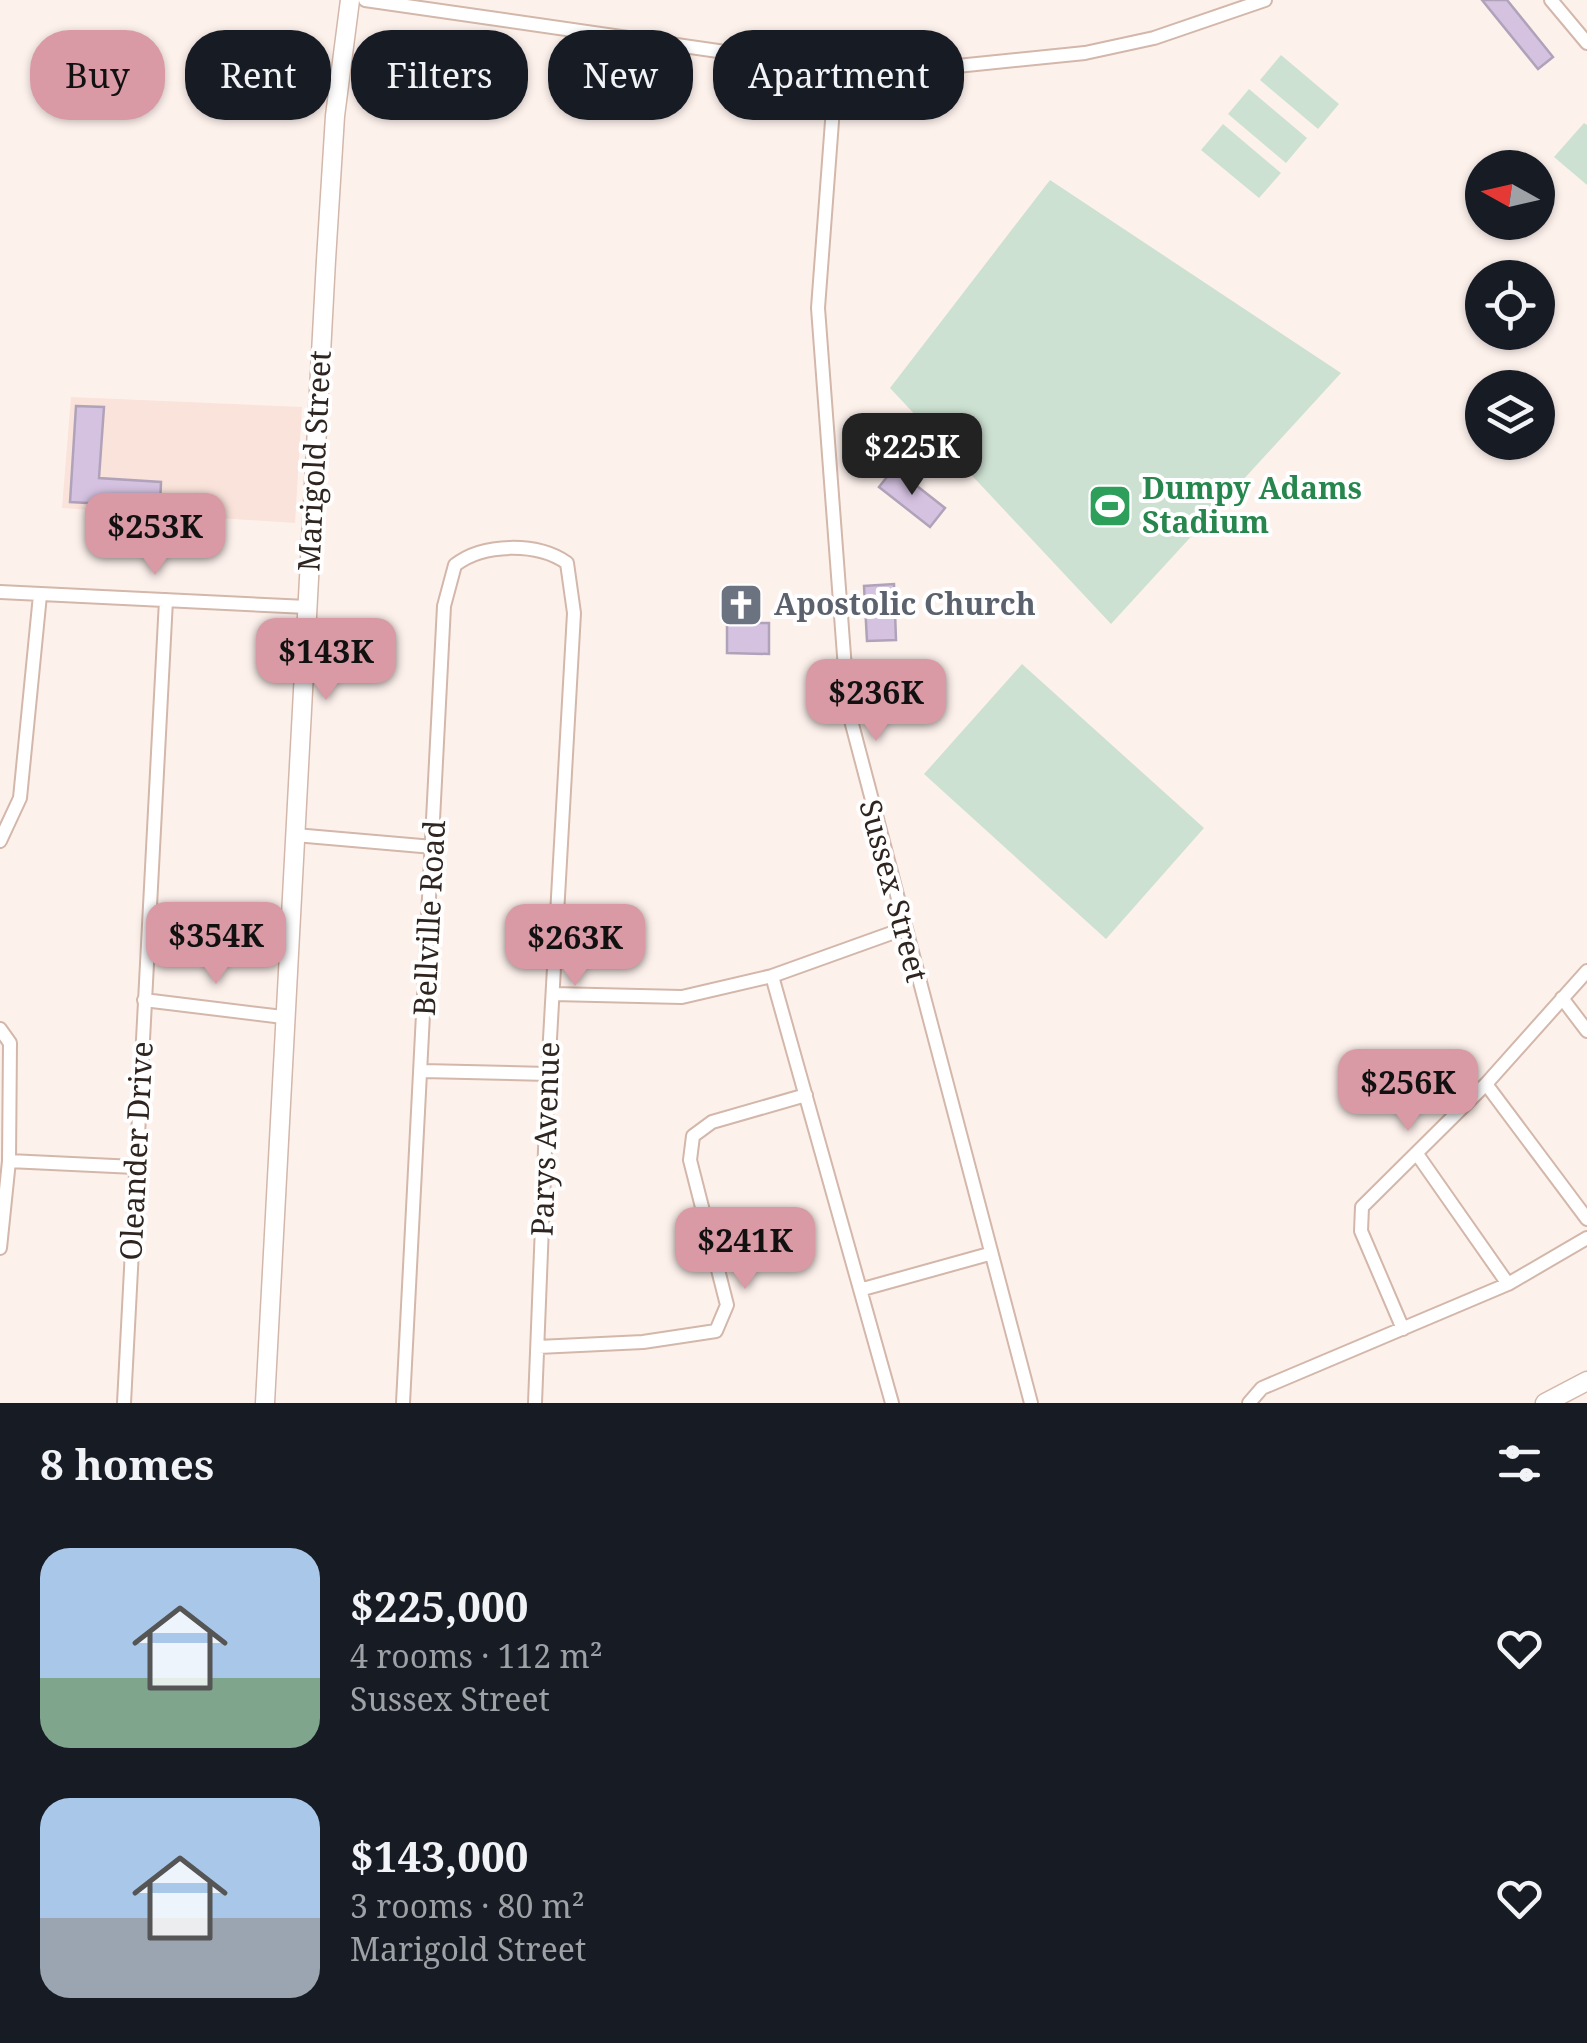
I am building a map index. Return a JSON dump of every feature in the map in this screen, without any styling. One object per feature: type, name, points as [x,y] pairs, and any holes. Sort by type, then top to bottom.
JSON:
[{"type":"street","name":"Marigold Street","points":[[265,1403],[335,116],[350,0]]},
{"type":"street","points":[[365,0],[713,50]]},
{"type":"street","points":[[964,66],[1028,61],[1154,38],[1264,0]]},
{"type":"street","points":[[1551,0],[1586,40]]},
{"type":"street","name":"Sussex Street","points":[[832,120],[818,289],[843,660],[854,744],[1031,1403]]},
{"type":"street","name":"Bellville Road","points":[[404,1403],[444,606],[455,565],[480,550],[536,551],[559,558],[572,575]]},
{"type":"street","name":"Parys Avenue","points":[[536,1403],[548,1074],[574,613],[572,575]]},
{"type":"street","points":[[0,592],[308,606]]},
{"type":"street","points":[[0,841],[20,798],[40,595]]},
{"type":"street","name":"Oleander Drive","points":[[124,1403],[166,600]]},
{"type":"street","points":[[295,835],[433,846]]},
{"type":"street","points":[[553,994],[682,996],[772,976],[903,929]]},
{"type":"street","points":[[1403,1329],[1358,1216],[1369,1198],[1486,1084],[1587,971]]},
{"type":"street","points":[[772,976],[892,1403]]},
{"type":"street","points":[[1562,998],[1587,1031]]},
{"type":"street","points":[[144,1000],[283,1017]]},
{"type":"street","points":[[0,1029],[10,1043],[8,1161],[0,1248]]},
{"type":"street","points":[[423,1071],[548,1074]]},
{"type":"street","points":[[1486,1084],[1587,1219]]},
{"type":"street","points":[[538,1347],[644,1342],[716,1331],[726,1305],[690,1160],[693,1136],[712,1122],[806,1095]]},
{"type":"street","points":[[1417,1154],[1508,1284]]},
{"type":"street","points":[[8,1161],[135,1167]]},
{"type":"street","points":[[1249,1403],[1262,1388],[1508,1284],[1587,1238]]},
{"type":"street","points":[[863,1290],[989,1254]]},
{"type":"street","points":[[1545,1403],[1587,1381]]},
{"type":"shaded area","points":[[71,397],[302,407],[295,523],[62,508]]},
{"type":"green space","points":[[1281,55],[1339,104],[1318,129],[1260,80]]},
{"type":"green space","points":[[1249,89],[1307,138],[1286,163],[1228,114]]},
{"type":"green space","points":[[1584,123],[1587,125],[1587,185],[1555,156]]},
{"type":"green space","points":[[1223,124],[1281,173],[1259,198],[1201,150]]},
{"type":"green space","name":"Dumpy Adams Stadium","points":[[1050,180],[1341,373],[1111,624],[890,388]]},
{"type":"green space","points":[[1022,664],[1204,828],[1106,939],[924,774]]},
{"type":"building","points":[[1482,0],[1507,0],[1553,57],[1538,69]]},
{"type":"building","points":[[76,406],[104,407],[99,478],[161,482],[160,507],[70,502]]},
{"type":"building","points":[[894,468],[945,508],[930,527],[879,487]]},
{"type":"building","points":[[894,584],[896,640],[867,641],[864,586]]},
{"type":"building","name":"Apostolic Church","points":[[727,586],[755,586],[754,623],[769,623],[769,654],[727,653]]},
{"type":"place","name":"Dumpy Adams Stadium","points":[[1110,506]]},
{"type":"place","name":"Apostolic Church","points":[[741,605]]}]
